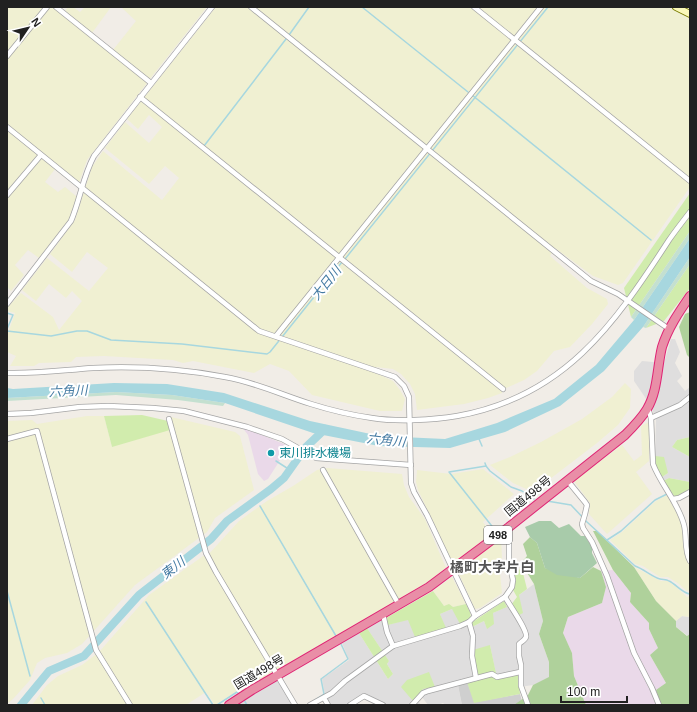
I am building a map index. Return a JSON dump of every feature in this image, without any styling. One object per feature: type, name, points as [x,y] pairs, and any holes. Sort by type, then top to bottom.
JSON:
[{"type":"highway","name":"国道498号","points":[[229,705],[429,587],[509,527],[625,435],[638,422],[648,408],[655,386],[666,327],[689,298]]},
{"type":"street","points":[[7,56],[47,7]]},
{"type":"street","points":[[56,7],[151,83]]},
{"type":"street","points":[[7,304],[71,221],[89,164],[94,156],[212,7]]},
{"type":"street","points":[[251,7],[591,281],[618,294],[666,327]]},
{"type":"street","points":[[474,7],[690,180]]},
{"type":"street","points":[[276,336],[277,332],[541,7]]},
{"type":"street","points":[[676,7],[690,14]]},
{"type":"street","points":[[140,97],[503,389]]},
{"type":"street","points":[[7,127],[259,331],[395,377],[404,386],[409,397],[411,483],[475,616]]},
{"type":"street","points":[[7,195],[40,155]]},
{"type":"street","points":[[7,373],[39,373],[117,367],[204,374],[245,381],[327,408],[373,418],[410,421],[469,414],[498,406],[534,390],[561,372],[582,354],[606,329],[628,301],[690,212]]},
{"type":"street","points":[[651,418],[680,405],[690,397]]},
{"type":"street","points":[[7,414],[31,414],[80,407],[108,406],[184,411],[228,421],[275,437],[294,445],[316,458],[411,463]]},
{"type":"street","points":[[648,408],[651,418],[653,464],[673,500],[684,525],[687,555],[690,561]]},
{"type":"street","points":[[169,419],[206,550],[216,572],[295,705]]},
{"type":"street","points":[[7,439],[37,431],[96,650],[130,705]]},
{"type":"street","points":[[323,470],[399,605]]},
{"type":"street","points":[[567,480],[587,505],[582,520],[583,528],[592,542],[608,576],[634,653],[659,705]]},
{"type":"street","points":[[673,500],[690,492]]},
{"type":"street","points":[[310,705],[324,698],[344,681],[393,646],[437,634],[469,622],[475,616],[505,597],[512,587],[513,580],[509,562],[509,527]]},
{"type":"street","points":[[505,597],[516,616],[521,621],[526,635],[526,639],[519,644],[521,686],[528,705]]},
{"type":"street","points":[[383,614],[387,632],[393,646]]},
{"type":"street","points":[[469,622],[472,636],[472,656],[476,678]]},
{"type":"street","points":[[412,705],[423,693],[428,691],[492,674],[496,677],[520,672]]},
{"type":"street","points":[[350,705],[364,696],[383,705]]},
{"type":"street","points":[[324,698],[328,705]]},
{"type":"shaded area","points":[[671,339],[675,339],[680,352],[675,363],[682,376],[677,381],[685,391],[690,387],[690,437],[677,440],[672,447],[690,457],[690,482],[669,478],[663,481],[662,477],[668,473],[655,456],[656,420],[651,406],[634,381],[634,371],[642,361],[664,363]]},
{"type":"shaded area","points":[[242,427],[289,446],[268,479],[264,481],[258,474],[248,435]]},
{"type":"shaded area","points":[[613,570],[631,593],[630,602],[649,623],[649,629],[658,648],[650,655],[666,683],[661,705],[586,705],[574,676],[572,653],[563,634],[568,617],[602,603],[606,587],[601,571]]},
{"type":"shaded area","points":[[534,584],[543,621],[539,634],[549,662],[549,678],[533,685],[519,687],[518,673],[497,679],[490,645],[478,679],[458,685],[462,705],[445,705],[443,703],[438,705],[428,705],[422,697],[419,702],[421,705],[374,705],[364,698],[356,705],[327,705],[322,679],[349,660],[342,643],[359,633],[388,679],[393,674],[387,664],[389,661],[367,628],[386,618],[388,625],[408,619],[445,628],[440,614],[452,609],[471,618],[472,627],[484,621],[487,628],[493,613],[511,605],[519,595]]},
{"type":"shaded area","points":[[682,616],[690,617],[690,634],[688,636],[676,627],[676,621]]},
{"type":"shaded area","points":[[282,677],[297,705],[237,705],[249,697]]},
{"type":"shaded area","points":[[467,682],[475,702],[520,694],[523,705],[462,705],[458,685]]},
{"type":"green space","points":[[7,7],[45,7],[7,53]]},
{"type":"green space","points":[[49,7],[53,7],[147,83],[87,160],[79,183],[7,125],[7,59]]},
{"type":"green space","points":[[68,7],[73,7],[80,12],[85,7],[111,7],[92,33],[65,11]]},
{"type":"green space","points":[[121,7],[207,7],[149,80],[113,50],[136,21]]},
{"type":"green space","points":[[216,7],[667,7],[690,18],[690,187],[623,283],[618,285],[593,276],[555,248],[550,256],[587,288],[607,299],[608,304],[592,324],[570,347],[554,351],[537,371],[524,380],[502,390],[502,393],[488,398],[464,404],[417,410],[415,394],[410,384],[401,374],[393,369],[376,367],[376,373],[393,381],[400,390],[405,399],[402,411],[380,411],[312,395],[289,371],[270,364],[254,373],[193,361],[183,363],[173,360],[104,356],[76,357],[71,362],[39,363],[34,366],[10,366],[16,356],[7,352],[7,336],[15,313],[7,311],[7,308],[21,293],[53,317],[59,330],[82,301],[72,291],[66,298],[49,284],[36,301],[22,290],[47,258],[89,291],[108,268],[87,252],[72,272],[50,254],[75,220],[92,167],[103,151],[162,200],[179,178],[165,166],[149,184],[105,148],[125,122],[149,143],[162,127],[149,115],[138,129],[127,119]]},
{"type":"green space","points":[[7,130],[38,155],[7,191]]},
{"type":"green space","points":[[41,157],[55,169],[45,182],[58,192],[65,187],[77,197],[70,218],[39,258],[28,250],[15,265],[24,275],[11,291],[7,287],[7,198]]},
{"type":"green space","points":[[690,193],[690,231],[631,317],[624,288]]},
{"type":"green space","points":[[690,231],[690,238],[634,320],[631,317]]},
{"type":"green space","points":[[690,257],[690,264],[646,328],[643,327]]},
{"type":"green space","points":[[690,264],[690,288],[664,321],[646,328]]},
{"type":"green space","points":[[690,312],[690,358],[687,355],[679,327],[685,314]]},
{"type":"green space","points":[[625,383],[631,389],[630,408],[618,425],[533,492],[513,483],[490,465],[541,442],[582,419],[612,397]]},
{"type":"green space","points":[[116,392],[172,395],[225,403],[223,406],[178,400],[116,395],[7,401],[7,398]]},
{"type":"green space","points":[[142,415],[168,421],[170,430],[112,447],[104,416]]},
{"type":"green space","points":[[87,416],[104,416],[112,447],[168,421],[171,417],[235,432],[240,436],[254,490],[215,518],[207,532],[135,585],[82,644],[67,653],[45,658],[37,663],[30,680],[7,704],[7,421],[32,420],[37,424]]},
{"type":"green space","points":[[649,422],[649,461],[636,472],[652,494],[607,534],[589,514],[590,503],[574,481],[622,445],[634,461],[642,455],[641,426]]},
{"type":"green space","points":[[690,437],[690,457],[672,447],[677,440]]},
{"type":"green space","points":[[655,456],[664,457],[668,473],[662,477],[656,466]]},
{"type":"green space","points":[[327,468],[402,474],[404,485],[409,497],[425,519],[446,568],[426,584],[239,692],[237,691],[215,705],[206,692],[186,705],[32,705],[47,685],[58,676],[82,665],[99,652],[149,595],[203,556],[207,556],[239,521],[267,501],[317,470]]},
{"type":"green space","points":[[483,469],[514,494],[483,522],[492,534],[455,562],[452,562],[418,490],[416,482],[417,470],[451,474]]},
{"type":"green space","points":[[669,478],[690,482],[690,489],[675,497],[663,481]]},
{"type":"green space","points":[[667,495],[683,525],[685,557],[690,565],[690,590],[687,591],[668,577],[660,577],[643,566],[635,564],[610,540],[622,532],[656,501]]},
{"type":"green space","points":[[539,521],[551,521],[559,528],[569,524],[581,536],[585,536],[592,547],[592,553],[597,563],[580,578],[557,575],[545,568],[537,543],[530,537],[525,527]]},
{"type":"green space","points":[[593,531],[597,531],[634,567],[656,601],[676,621],[676,627],[687,636],[690,634],[690,705],[661,705],[656,690],[666,683],[650,655],[658,648],[649,629],[649,623],[630,602],[631,593],[613,570]]},
{"type":"green space","points":[[501,537],[502,559],[499,564],[502,593],[480,608],[475,609],[458,572]]},
{"type":"green space","points":[[530,537],[537,543],[545,568],[580,578],[593,567],[601,571],[606,587],[602,603],[568,617],[563,633],[572,653],[574,676],[586,705],[514,705],[528,695],[533,685],[549,677],[549,662],[539,634],[543,621],[534,584],[521,563],[527,556],[523,544]]},
{"type":"green space","points":[[634,567],[661,581],[668,581],[687,597],[690,596],[690,617],[682,616],[676,621],[656,601]]},
{"type":"green space","points":[[522,569],[527,589],[519,595],[523,613],[517,616],[511,605],[517,597],[513,590],[516,580],[513,571]]},
{"type":"green space","points":[[452,577],[466,604],[453,607],[444,606],[433,591]]},
{"type":"green space","points":[[433,591],[444,606],[449,604],[453,607],[466,604],[471,618],[460,624],[452,609],[440,614],[446,628],[415,637],[408,620],[388,625],[386,618]]},
{"type":"green space","points":[[504,601],[507,607],[493,613],[494,624],[487,629],[484,621],[472,627],[471,623]]},
{"type":"green space","points":[[367,628],[389,661],[387,664],[393,674],[388,679],[359,633]]},
{"type":"green space","points":[[490,645],[497,678],[518,673],[520,694],[474,703],[467,682],[478,679],[473,650]]},
{"type":"green space","points":[[429,672],[435,687],[423,689],[413,701],[401,687],[407,680]]},
{"type":"water","name":"六角川","points":[[690,238],[690,257],[643,327],[604,371],[560,406],[505,432],[450,448],[379,446],[313,433],[225,403],[172,395],[116,392],[7,398],[7,388],[13,389],[114,383],[167,384],[224,393],[310,421],[380,436],[445,439],[497,423],[554,399],[596,365],[634,320]]},
{"type":"waterway","points":[[289,35],[309,7]]},
{"type":"waterway","points":[[362,7],[468,92]]},
{"type":"waterway","name":"大日川","points":[[345,259],[548,7]]},
{"type":"waterway","points":[[204,146],[286,39]]},
{"type":"waterway","points":[[472,95],[651,240]]},
{"type":"waterway","name":"大日川","points":[[7,331],[51,336],[77,331],[87,331],[111,340],[182,344],[267,354],[342,262]]},
{"type":"waterway","points":[[7,313],[13,315],[7,329]]},
{"type":"waterway","name":"東川","points":[[21,705],[49,671],[84,656],[139,595],[211,539],[227,521],[284,478],[306,447],[325,429]]},
{"type":"waterway","points":[[479,439],[482,446]]},
{"type":"waterway","points":[[276,461],[290,470]]},
{"type":"waterway","points":[[485,463],[490,471],[511,487],[522,491],[534,499]]},
{"type":"waterway","points":[[486,466],[449,472],[495,530]]},
{"type":"waterway","points":[[607,540],[621,531],[655,500],[667,494]]},
{"type":"waterway","points":[[547,501],[571,505],[587,522],[635,566],[657,578],[668,580],[684,592],[690,594]]},
{"type":"waterway","points":[[260,506],[336,636]]},
{"type":"waterway","points":[[7,591],[30,676]]},
{"type":"waterway","points":[[146,602],[213,705]]},
{"type":"waterway","points":[[312,702],[324,694],[321,679],[348,659],[341,644]]},
{"type":"waterway","points":[[217,705],[237,692],[239,694]]},
{"type":"waterway","points":[[41,698],[45,705]]},
{"type":"waterway","points":[[244,700],[247,705]]},
{"type":"place","name":"東川排水機場","points":[[271,453]]},
{"type":"district","name":"橘町大字片白","points":[[492,567]]}]
